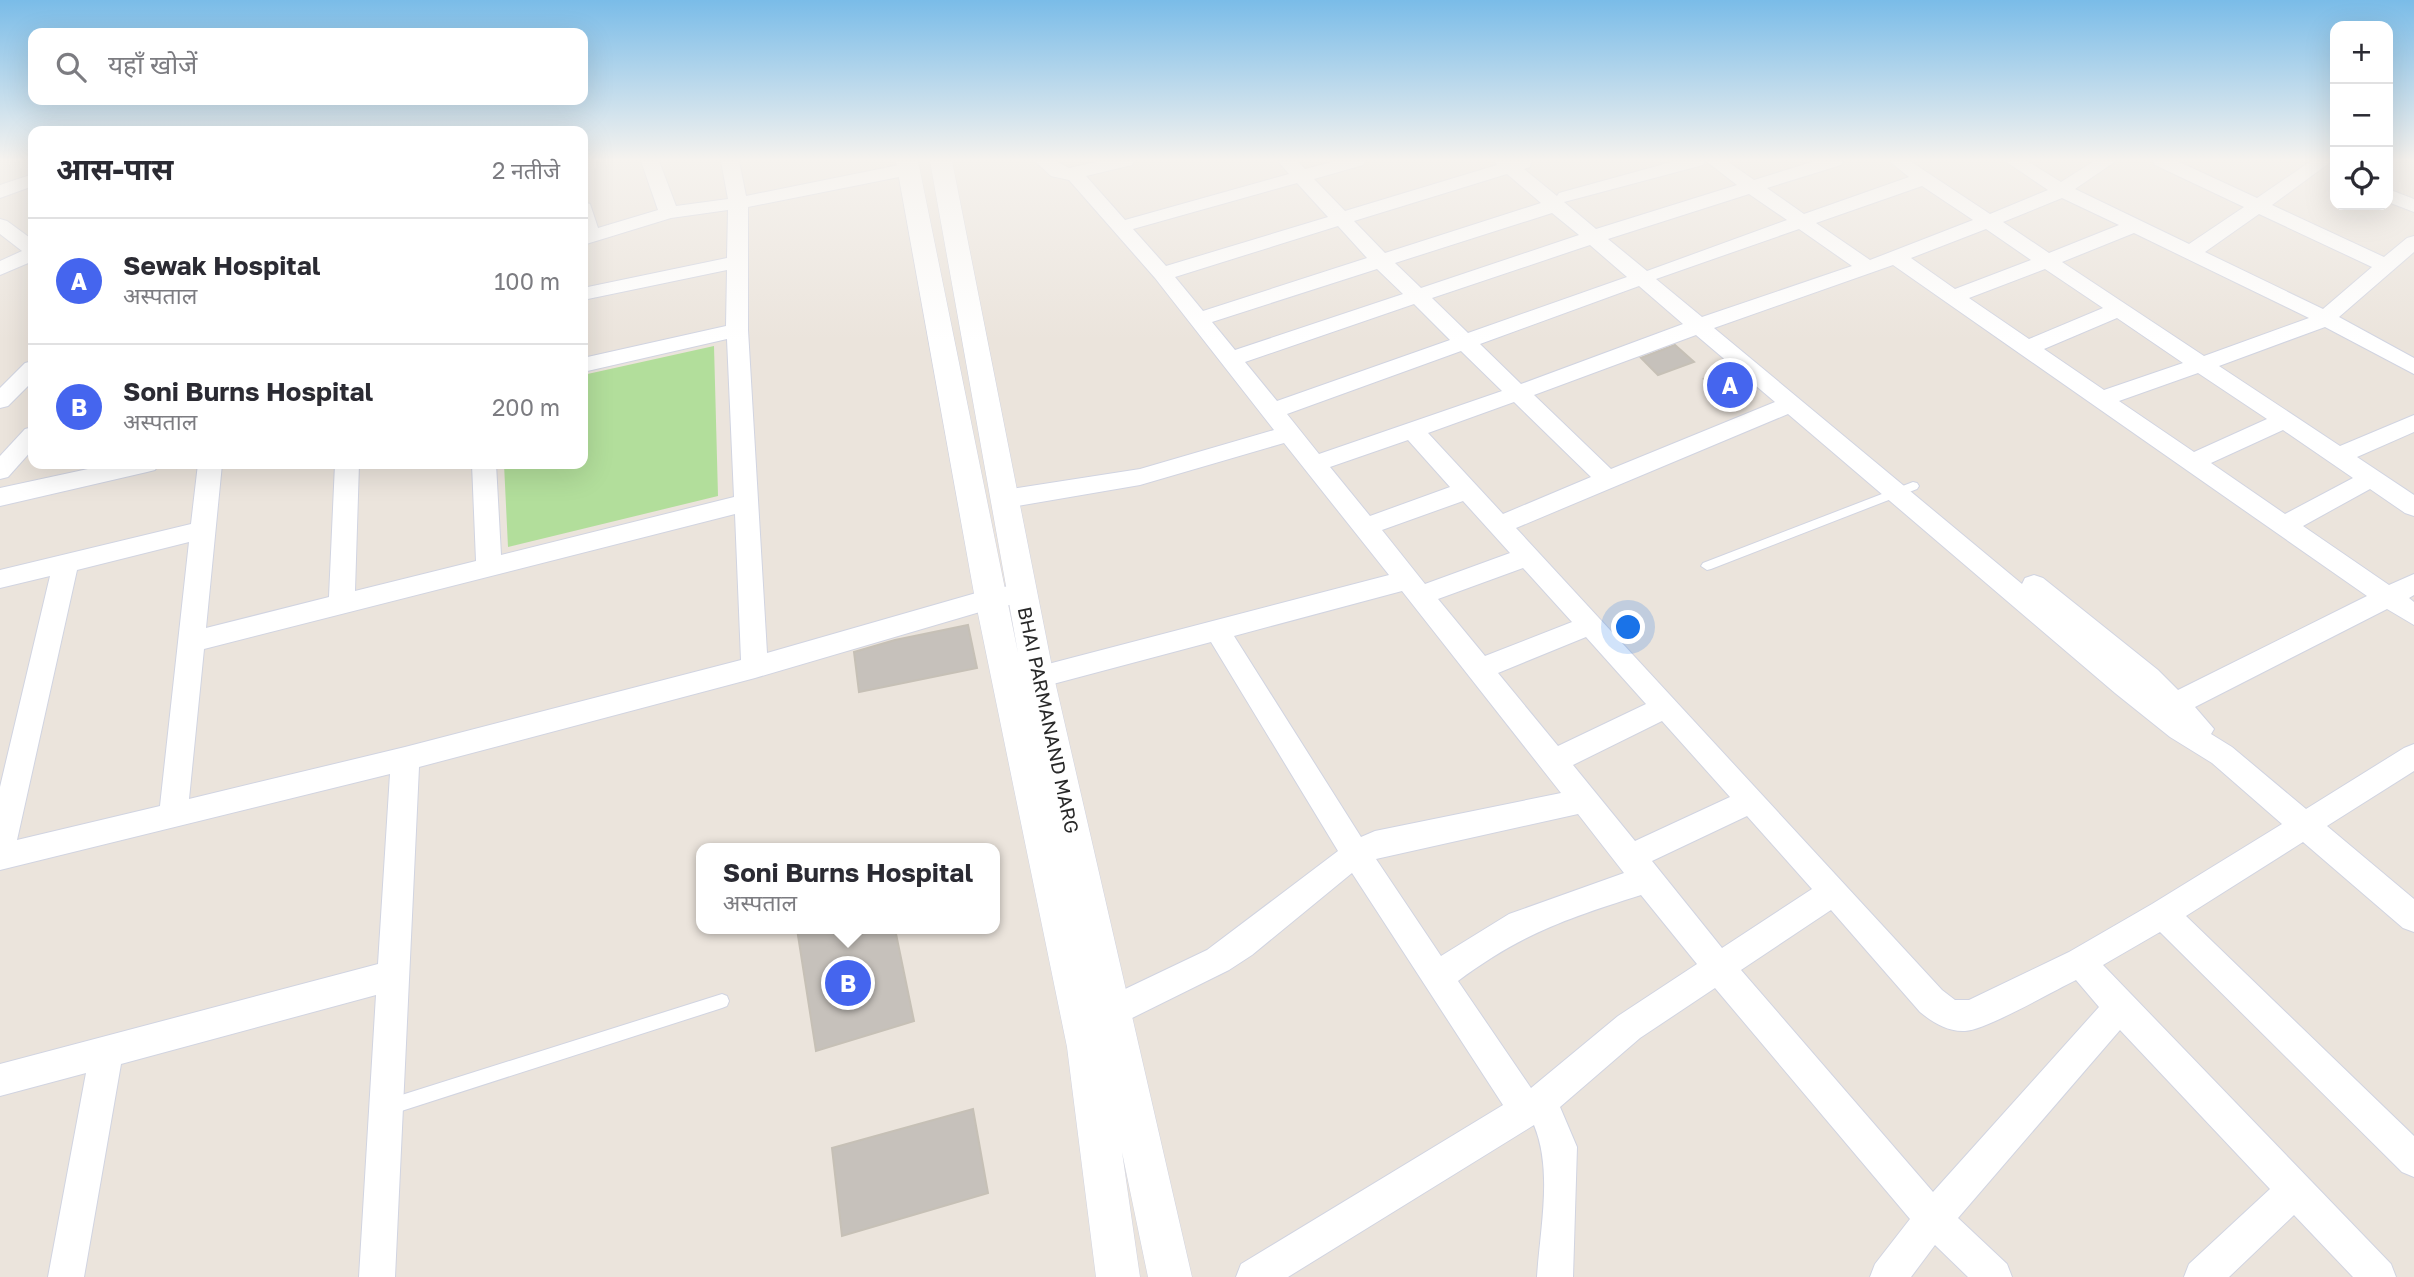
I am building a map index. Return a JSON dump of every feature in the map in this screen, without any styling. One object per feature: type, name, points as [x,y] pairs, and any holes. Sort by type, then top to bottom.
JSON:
[{"type":"street","points":[[588,237],[643,221]]},
{"type":"street","points":[[738,221],[737,330],[755,667]]},
{"type":"street","name":"BHAI PARMANAND MARG","points":[[921,221],[1007,597],[1087,1047],[1118,1277]]},
{"type":"street","name":"BHAI PARMANAND MARG","points":[[952,221],[1004,499],[1007,597],[1038,677],[1170,1277]]},
{"type":"street","points":[[1114,221],[1162,274],[1555,761],[1717,967],[1933,1219],[1994,1277]]},
{"type":"street","points":[[1120,228],[1146,221]]},
{"type":"street","points":[[1162,274],[1340,221]]},
{"type":"street","points":[[1343,221],[1608,480]]},
{"type":"street","points":[[1198,319],[1502,221]]},
{"type":"street","points":[[1584,221],[2414,918]]},
{"type":"street","points":[[1230,359],[1648,221]]},
{"type":"street","points":[[1004,499],[1140,477],[1281,422],[1466,343],[1805,221]]},
{"type":"street","points":[[1315,464],[1706,323],[1868,268],[1987,221]]},
{"type":"street","points":[[1990,221],[2414,507]]},
{"type":"street","points":[[2124,221],[2325,318],[2414,368]]},
{"type":"street","points":[[2191,252],[2237,221]]},
{"type":"street","points":[[2289,221],[2384,265]]},
{"type":"street","points":[[1802,222],[1868,268]]},
{"type":"street","points":[[0,225],[28,247]]},
{"type":"street","points":[[1954,298],[2135,226]]},
{"type":"street","points":[[2102,399],[2203,365],[2325,318],[2414,242]]},
{"type":"street","points":[[0,269],[28,254]]},
{"type":"street","points":[[1895,257],[2414,615]]},
{"type":"street","points":[[588,293],[738,262]]},
{"type":"street","points":[[2028,348],[2120,309]]},
{"type":"street","points":[[1706,323],[1793,403],[1838,433]]},
{"type":"street","points":[[588,364],[737,330]]},
{"type":"street","points":[[0,369],[26,376]]},
{"type":"street","points":[[0,401],[26,376]]},
{"type":"street","points":[[1499,525],[1793,403]]},
{"type":"street","points":[[2193,462],[2286,420]]},
{"type":"street","points":[[1412,430],[1834,891],[1931,1001],[1958,1018],[1972,1015],[2080,962],[2163,914],[2414,756]]},
{"type":"street","points":[[2340,455],[2409,431]]},
{"type":"street","points":[[0,471],[28,440]]},
{"type":"street","points":[[0,497],[125,469]]},
{"type":"street","points":[[173,816],[209,469]]},
{"type":"street","points":[[342,604],[347,469]]},
{"type":"street","points":[[484,469],[489,567]]},
{"type":"street","points":[[2284,525],[2372,478]]},
{"type":"street","points":[[1365,527],[1466,489]]},
{"type":"street","points":[[191,642],[747,502]]},
{"type":"street","points":[[0,579],[203,530]]},
{"type":"street","points":[[1038,677],[1217,630],[1414,588],[1528,556]]},
{"type":"street","points":[[0,849],[66,563]]},
{"type":"street","points":[[2167,708],[2414,584]]},
{"type":"street","points":[[0,857],[405,760],[1007,597]]},
{"type":"street","points":[[1479,670],[1590,625]]},
{"type":"street","points":[[1217,630],[1356,854],[1438,977],[1534,1106],[1560,1147],[1555,1277]]},
{"type":"street","points":[[1555,761],[1665,707]]},
{"type":"street","points":[[377,1277],[405,760]]},
{"type":"street","points":[[1111,1012],[1226,955],[1314,883],[1356,854],[1397,838],[1586,800]]},
{"type":"street","points":[[1438,977],[1480,946],[1639,868],[1751,800]]},
{"type":"street","points":[[1254,1277],[1534,1106],[1629,1027],[1834,891]]},
{"type":"street","points":[[2163,914],[2414,1160]]},
{"type":"street","points":[[2080,962],[2378,1277]]},
{"type":"street","points":[[0,1080],[394,975]]},
{"type":"street","points":[[1888,1277],[1933,1219],[2120,1007]]},
{"type":"street","points":[[66,1277],[107,1051]]},
{"type":"street","points":[[2202,1277],[2295,1189]]},
{"type":"lane","points":[[1707,566],[1905,489]]},
{"type":"lane","points":[[385,1108],[722,1002]]},
{"type":"green space","points":[[714,346],[718,496],[508,547],[504,469],[588,469],[588,374]]},
{"type":"building","points":[[1675,345],[1694,362],[1658,375],[1641,358]]},
{"type":"building","points":[[1731,369],[1755,388],[1727,399],[1704,379]]},
{"type":"building","points":[[968,625],[977,668],[859,692],[854,652],[895,640]]},
{"type":"building","points":[[798,934],[896,934],[914,1021],[816,1051]]},
{"type":"building","points":[[973,1109],[988,1193],[842,1236],[832,1148]]},
{"type":"place","name":"Sewak Hospital","points":[[1730,385]]},
{"type":"place","name":"Soni Burns Hospital","points":[[848,983]]}]
